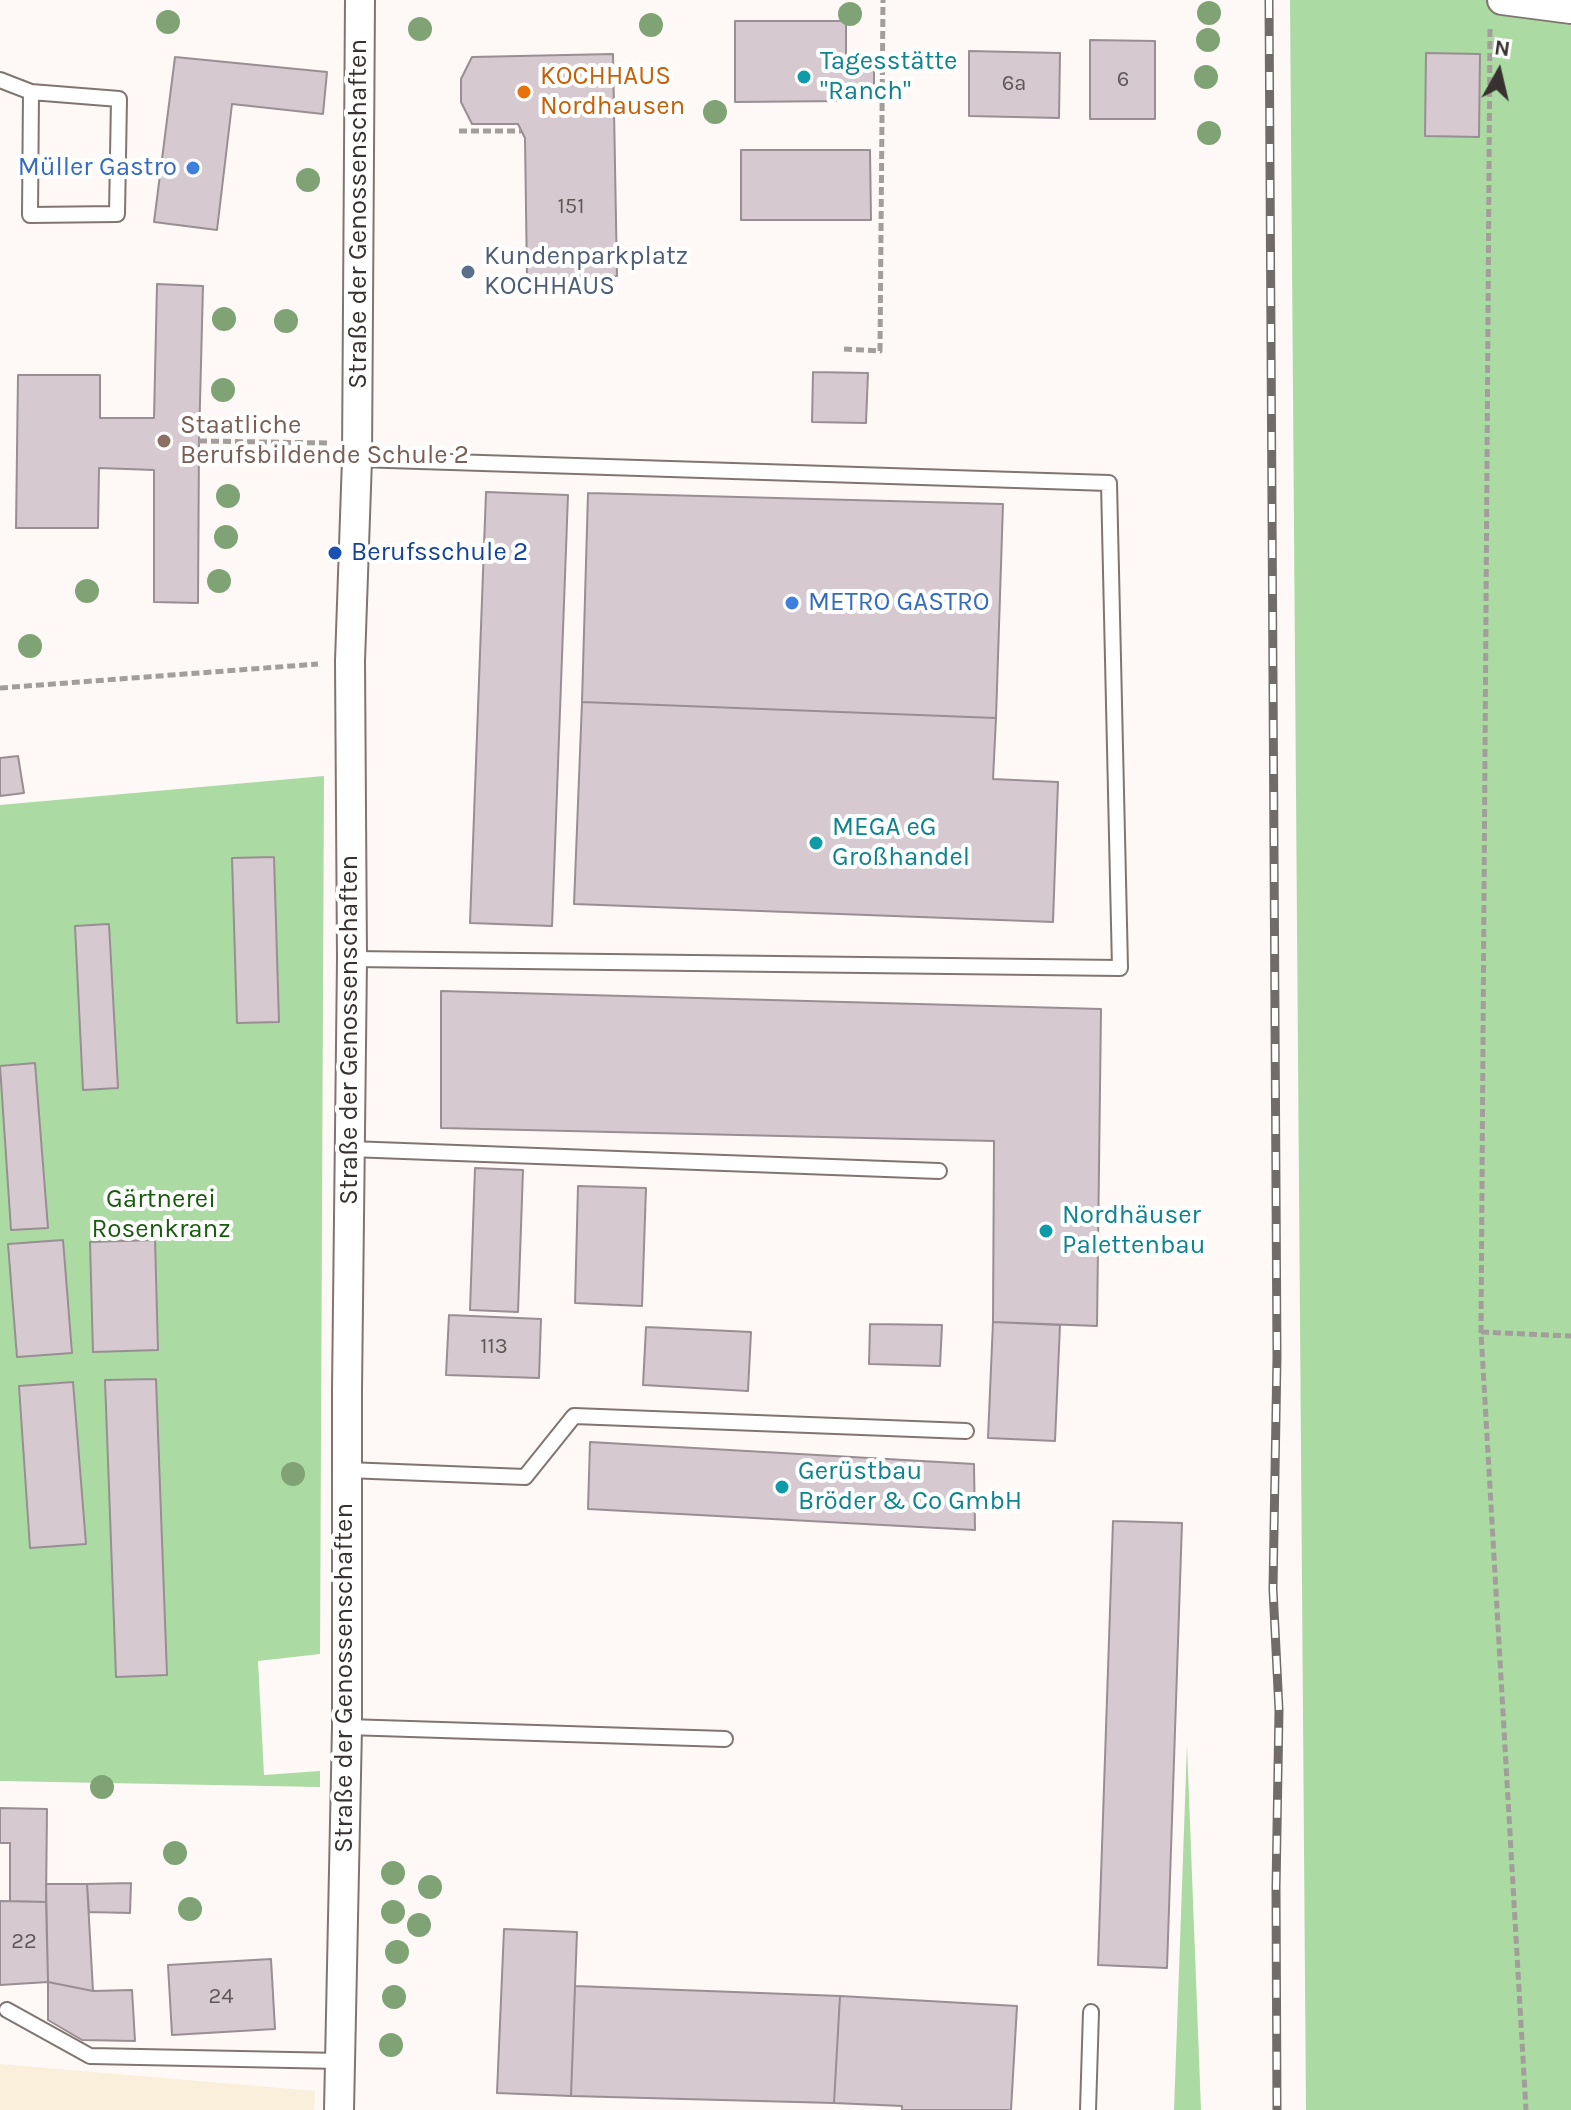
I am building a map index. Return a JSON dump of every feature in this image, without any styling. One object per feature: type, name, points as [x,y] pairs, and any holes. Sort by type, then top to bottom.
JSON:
[{"type":"street","name":"Straße der Genossenschaften","points":[[339,2110],[347,1727],[352,959],[350,661],[358,451],[360,0]]},
{"type":"street","points":[[1496,8],[1571,9]]},
{"type":"lane","points":[[0,80],[31,92],[119,99],[117,214],[30,215],[31,92]]},
{"type":"lane","points":[[352,959],[1120,968],[1109,483],[358,451]]},
{"type":"lane","points":[[350,1149],[939,1171]]},
{"type":"lane","points":[[347,1470],[525,1477],[574,1416],[966,1431]]},
{"type":"lane","points":[[347,1727],[725,1739]]},
{"type":"lane","points":[[7,2010],[90,2056],[340,2061]]},
{"type":"lane","points":[[1088,2110],[1091,2012]]},
{"type":"path","points":[[844,349],[880,351],[883,0]]},
{"type":"path","points":[[1496,8],[1481,1332],[1526,2110]]},
{"type":"path","points":[[459,131],[521,131]]},
{"type":"path","points":[[199,441],[358,451]]},
{"type":"path","points":[[0,688],[350,661]]},
{"type":"path","points":[[1481,1332],[1571,1336]]},
{"type":"shaded area","points":[[0,2064],[315,2091],[314,2110],[0,2110]]},
{"type":"green space","points":[[1290,0],[1571,0],[1571,2110],[1306,2110]]},
{"type":"green space","name":"Gärtnerei Rosenkranz","points":[[324,776],[320,1654],[258,1661],[264,1775],[320,1771],[320,1787],[0,1781],[0,805]]},
{"type":"green space","points":[[1187,1745],[1201,2110],[1174,2110]]},
{"type":"building","name":"Tagesstätte \"Ranch\"","points":[[735,21],[846,21],[846,59],[874,59],[874,95],[843,96],[843,101],[735,102]]},
{"type":"building","points":[[1090,40],[1155,41],[1155,119],[1090,119]]},
{"type":"building","points":[[969,51],[1060,53],[1059,118],[969,116]]},
{"type":"building","points":[[1426,53],[1480,54],[1479,137],[1425,136]]},
{"type":"building","points":[[613,54],[617,276],[527,278],[525,138],[518,124],[472,124],[461,102],[461,79],[472,57]]},
{"type":"building","name":"Müller Gastro","points":[[175,57],[327,72],[323,114],[232,104],[217,230],[154,222]]},
{"type":"building","points":[[741,150],[870,150],[871,220],[741,220]]},
{"type":"building","points":[[157,284],[203,286],[198,603],[154,602],[154,470],[99,468],[98,528],[16,528],[18,375],[100,375],[100,418],[154,418]]},
{"type":"building","points":[[813,372],[868,373],[866,423],[812,422]]},
{"type":"building","points":[[486,492],[568,495],[552,926],[470,923]]},
{"type":"building","name":"METRO GASTRO","points":[[588,493],[1003,504],[996,718],[582,702]]},
{"type":"building","name":"MEGA eG Großhandel","points":[[582,702],[996,718],[993,779],[1058,782],[1053,922],[574,904]]},
{"type":"building","points":[[18,756],[24,793],[0,796],[0,758]]},
{"type":"building","points":[[274,857],[279,1022],[237,1023],[232,858]]},
{"type":"building","points":[[109,924],[118,1088],[83,1090],[75,926]]},
{"type":"building","name":"Nordhäuser Palettenbau","points":[[441,991],[1101,1009],[1097,1326],[993,1322],[994,1141],[441,1128]]},
{"type":"building","points":[[35,1063],[48,1228],[11,1230],[0,1066]]},
{"type":"building","points":[[475,1168],[523,1170],[518,1312],[470,1310]]},
{"type":"building","points":[[578,1186],[646,1188],[642,1306],[575,1303]]},
{"type":"building","points":[[63,1240],[72,1353],[17,1357],[8,1244]]},
{"type":"building","points":[[155,1240],[158,1350],[93,1352],[90,1242]]},
{"type":"building","points":[[449,1315],[541,1319],[539,1378],[446,1375]]},
{"type":"building","points":[[993,1322],[1060,1325],[1055,1441],[988,1438]]},
{"type":"building","points":[[870,1324],[942,1325],[940,1366],[869,1364]]},
{"type":"building","points":[[646,1327],[751,1332],[748,1391],[643,1385]]},
{"type":"building","points":[[156,1379],[167,1675],[116,1677],[105,1380]]},
{"type":"building","points":[[73,1382],[86,1544],[30,1548],[19,1386]]},
{"type":"building","name":"Gerüstbau Bröder & Co GmbH","points":[[590,1442],[974,1464],[975,1530],[588,1509]]},
{"type":"building","points":[[1113,1521],[1182,1523],[1167,1968],[1098,1965]]},
{"type":"building","points":[[0,1808],[47,1809],[46,1902],[10,1901],[10,1843],[0,1843]]},
{"type":"building","points":[[131,1883],[130,1913],[89,1912],[87,1884]]},
{"type":"building","points":[[46,1884],[87,1884],[93,1991],[48,1982]]},
{"type":"building","points":[[0,1901],[46,1902],[48,1982],[0,1985]]},
{"type":"building","points":[[504,1929],[577,1932],[571,2096],[497,2093]]},
{"type":"building","points":[[271,1959],[275,2029],[172,2035],[168,1965]]},
{"type":"building","points":[[48,1982],[93,1991],[132,1990],[135,2041],[82,2040],[48,2020]]},
{"type":"building","points":[[575,1986],[840,1996],[834,2103],[571,2096]]},
{"type":"building","points":[[840,1996],[1017,2006],[1011,2110],[902,2110],[902,2106],[834,2103]]},
{"type":"railway","points":[[1269,0],[1277,1356],[1273,1589],[1279,1710],[1277,2110]]},
{"type":"place","name":"Tagesstätte \"Ranch\"","points":[[804,77]]},
{"type":"place","name":"KOCHHAUS Nordhausen","points":[[524,92]]},
{"type":"place","name":"Müller Gastro","points":[[193,168]]},
{"type":"place","name":"Kundenparkplatz KOCHHAUS","points":[[468,272]]},
{"type":"place","name":"Staatliche Berufsbildende Schule 2","points":[[164,441]]},
{"type":"place","name":"Berufsschule 2","points":[[335,553]]},
{"type":"place","name":"METRO GASTRO","points":[[792,603]]},
{"type":"place","name":"MEGA eG Großhandel","points":[[816,843]]},
{"type":"place","name":"Nordhäuser Palettenbau","points":[[1046,1231]]},
{"type":"place","name":"Gerüstbau Bröder & Co GmbH","points":[[782,1487]]}]
